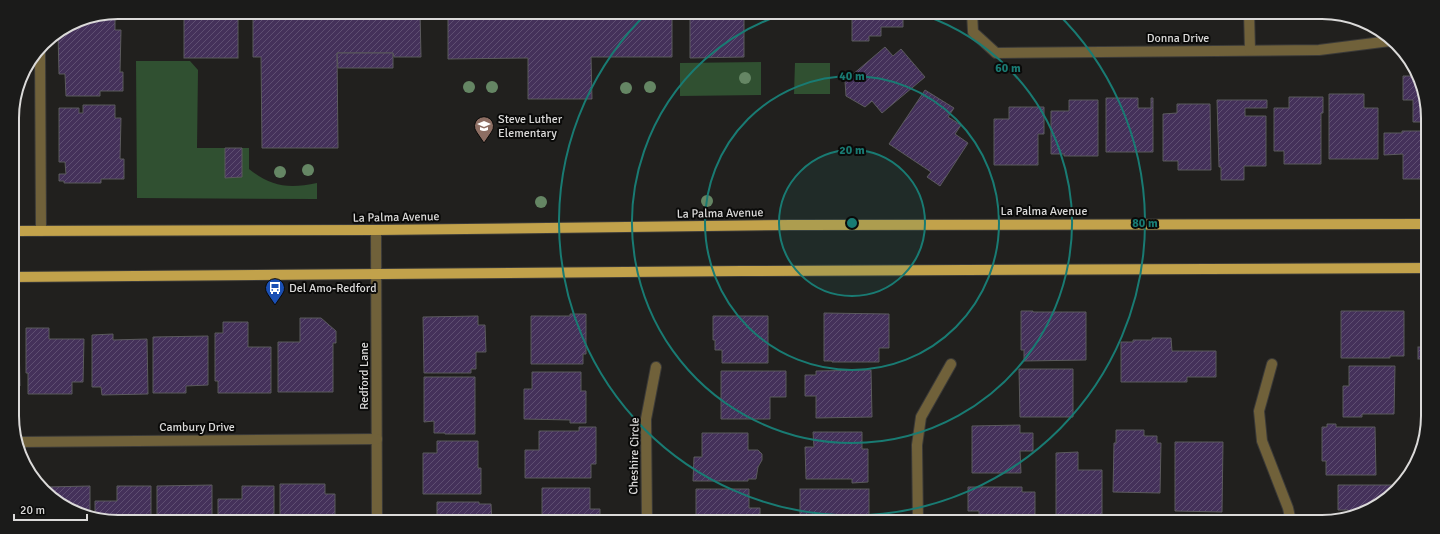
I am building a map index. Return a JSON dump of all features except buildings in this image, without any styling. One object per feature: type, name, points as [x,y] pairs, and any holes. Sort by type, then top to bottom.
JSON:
[{"type":"main road","name":"La Palma Avenue","points":[[19,231],[376,230],[791,224],[1421,224]]},
{"type":"main road","points":[[19,277],[742,271],[1421,268]]},
{"type":"street","name":"Donna Drive","points":[[972,19],[973,32],[996,52],[1319,50],[1385,42]]},
{"type":"street","points":[[1249,19],[1250,50]]},
{"type":"street","points":[[40,57],[41,231]]},
{"type":"street","name":"Redford Lane","points":[[376,230],[377,515]]},
{"type":"street","points":[[918,515],[917,445],[921,417],[951,364]]},
{"type":"street","points":[[1272,364],[1259,411],[1262,441],[1290,515]]},
{"type":"street","name":"Cheshire Circle","points":[[647,515],[646,418],[656,367]]},
{"type":"street","name":"Cambury Drive","points":[[23,442],[377,439]]},
{"type":"green space","points":[[136,61],[190,61],[198,70],[197,148],[249,148],[249,169],[257,175],[265,180],[281,185],[298,186],[317,183],[317,199],[137,198]]},
{"type":"green space","points":[[761,62],[761,95],[680,96],[680,63]]},
{"type":"green space","points":[[795,63],[830,63],[830,94],[794,94]]},
{"type":"place","name":"Steve Luther Elementary","points":[[484,143]]},
{"type":"place","name":"Del Amo-Redford","points":[[275,305]]}]
